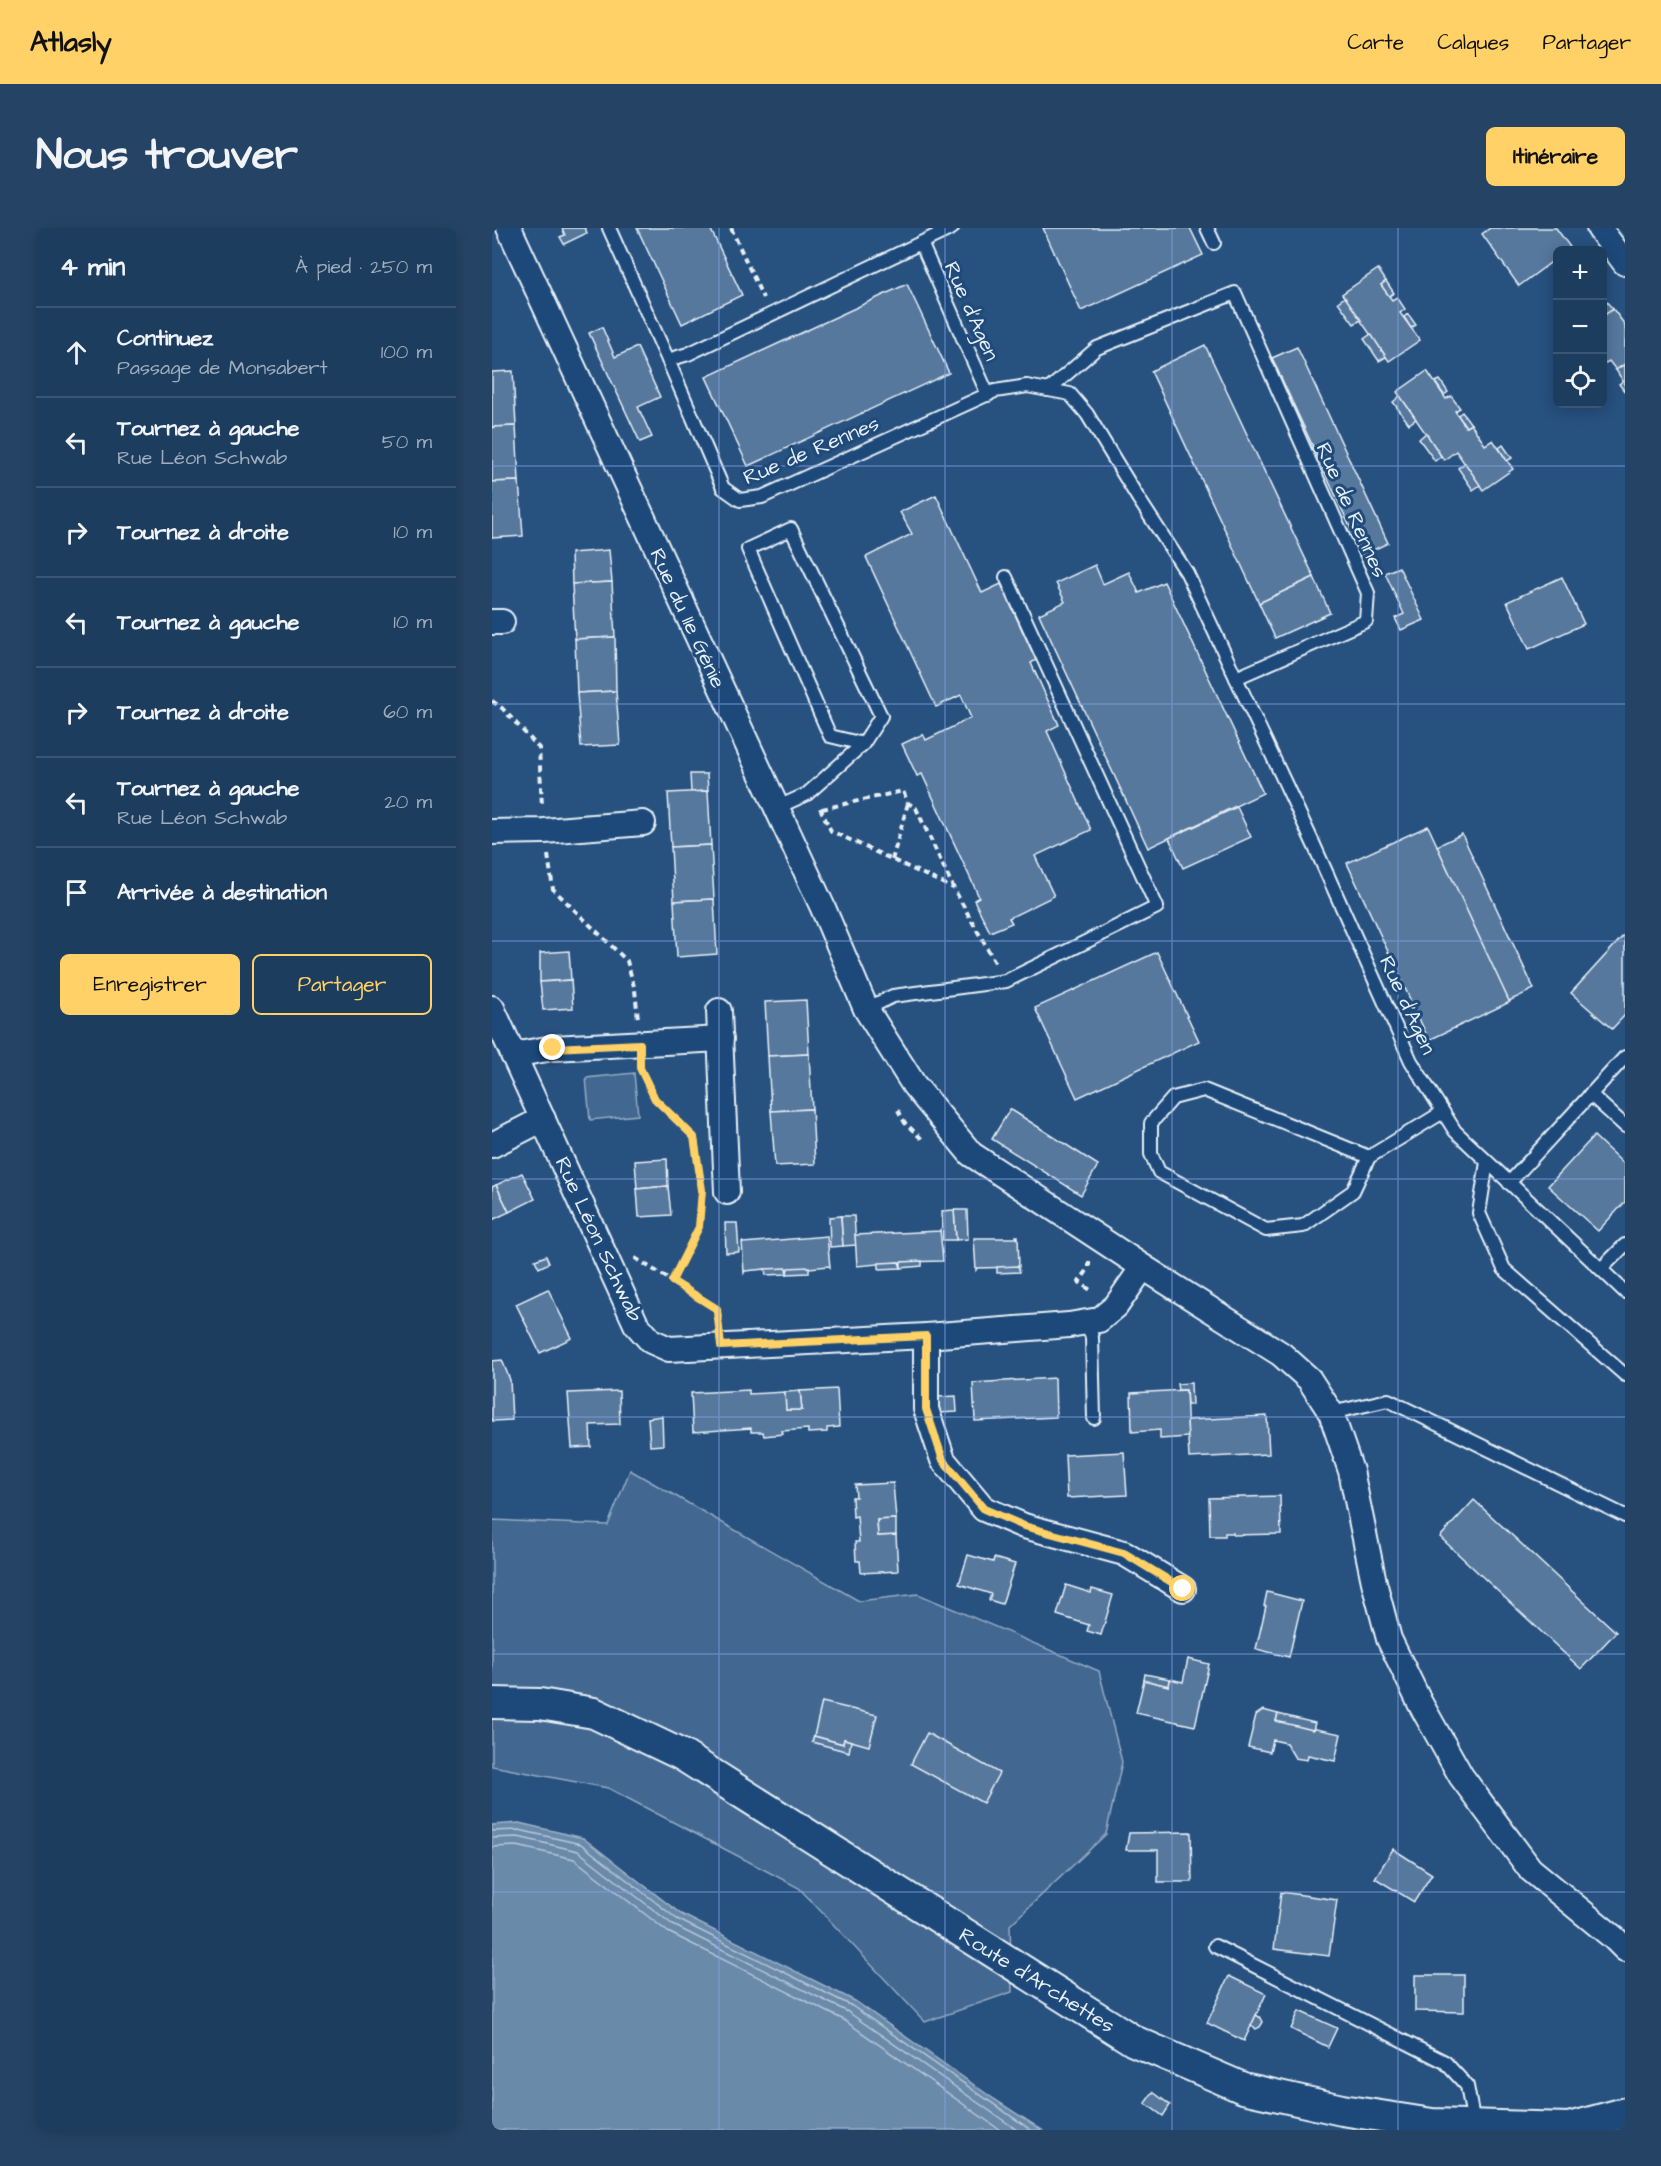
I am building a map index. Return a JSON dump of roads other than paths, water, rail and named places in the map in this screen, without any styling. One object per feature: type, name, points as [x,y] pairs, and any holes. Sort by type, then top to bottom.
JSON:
[{"type":"street","name":"Rue du 11e Génie","points":[[509,228],[823,908],[866,1009],[914,1085],[971,1154],[1281,1354],[1309,1379],[1331,1413],[1351,1471],[1374,1582],[1389,1639],[1420,1703],[1461,1776],[1530,1869],[1625,1949]]},
{"type":"street","points":[[1599,228],[1625,263]]},
{"type":"street","points":[[492,832],[544,831],[643,823]]},
{"type":"street","name":"Rue Léon Schwab","points":[[492,1008],[636,1324],[651,1341],[669,1349],[926,1336],[1088,1322],[1099,1320],[1116,1306],[1143,1267]]},
{"type":"street","points":[[719,1011],[727,1192]]},
{"type":"street","points":[[513,1055],[553,1048],[721,1039]]},
{"type":"street","points":[[492,1146],[543,1119]]},
{"type":"street","points":[[926,1336],[926,1409],[943,1460],[984,1509],[1024,1526],[1124,1553],[1183,1589]]},
{"type":"street","name":"Route d'Archettes","points":[[492,1703],[540,1704],[594,1713],[682,1755],[1134,2041],[1243,2088],[1342,2110],[1432,2124],[1569,2128],[1625,2113]]},
{"type":"lane","name":"Rue de Rennes","points":[[609,228],[723,488],[740,500],[762,496],[995,391],[1027,386],[1048,390],[1070,394],[1088,414],[1137,498],[1187,573],[1236,678],[1366,621],[1368,593],[1234,293],[1097,348],[1048,390]]},
{"type":"lane","points":[[668,360],[688,354],[952,228]]},
{"type":"lane","points":[[1207,228],[1214,243]]},
{"type":"lane","name":"Rue d'Agen","points":[[921,243],[988,395]]},
{"type":"lane","points":[[776,808],[807,794],[863,744],[881,716],[791,529],[748,549],[830,736],[863,744]]},
{"type":"lane","points":[[866,1009],[893,996],[1006,981],[1157,907],[1006,577]]},
{"type":"lane","name":"Rue d'Agen","points":[[1236,678],[1411,1061],[1455,1131],[1625,1292]]},
{"type":"lane","points":[[1509,1183],[1625,1057]]},
{"type":"lane","points":[[1369,1156],[1204,1090],[1173,1098],[1151,1123],[1151,1154],[1159,1172],[1266,1230],[1303,1226],[1353,1191],[1369,1156],[1443,1112]]},
{"type":"lane","points":[[1590,1094],[1625,1126]]},
{"type":"lane","points":[[1487,1162],[1479,1213],[1504,1269],[1625,1375]]},
{"type":"lane","points":[[1601,1269],[1625,1245]]},
{"type":"lane","points":[[1088,1322],[1092,1338],[1094,1418]]},
{"type":"lane","points":[[1331,1413],[1388,1400],[1625,1516]]},
{"type":"lane","points":[[1215,1946],[1444,2062],[1467,2086],[1474,2126]]},
{"type":"water","points":[[519,1823],[583,1838],[681,1914],[855,2001],[1042,2130],[492,2130],[492,1825]]}]
